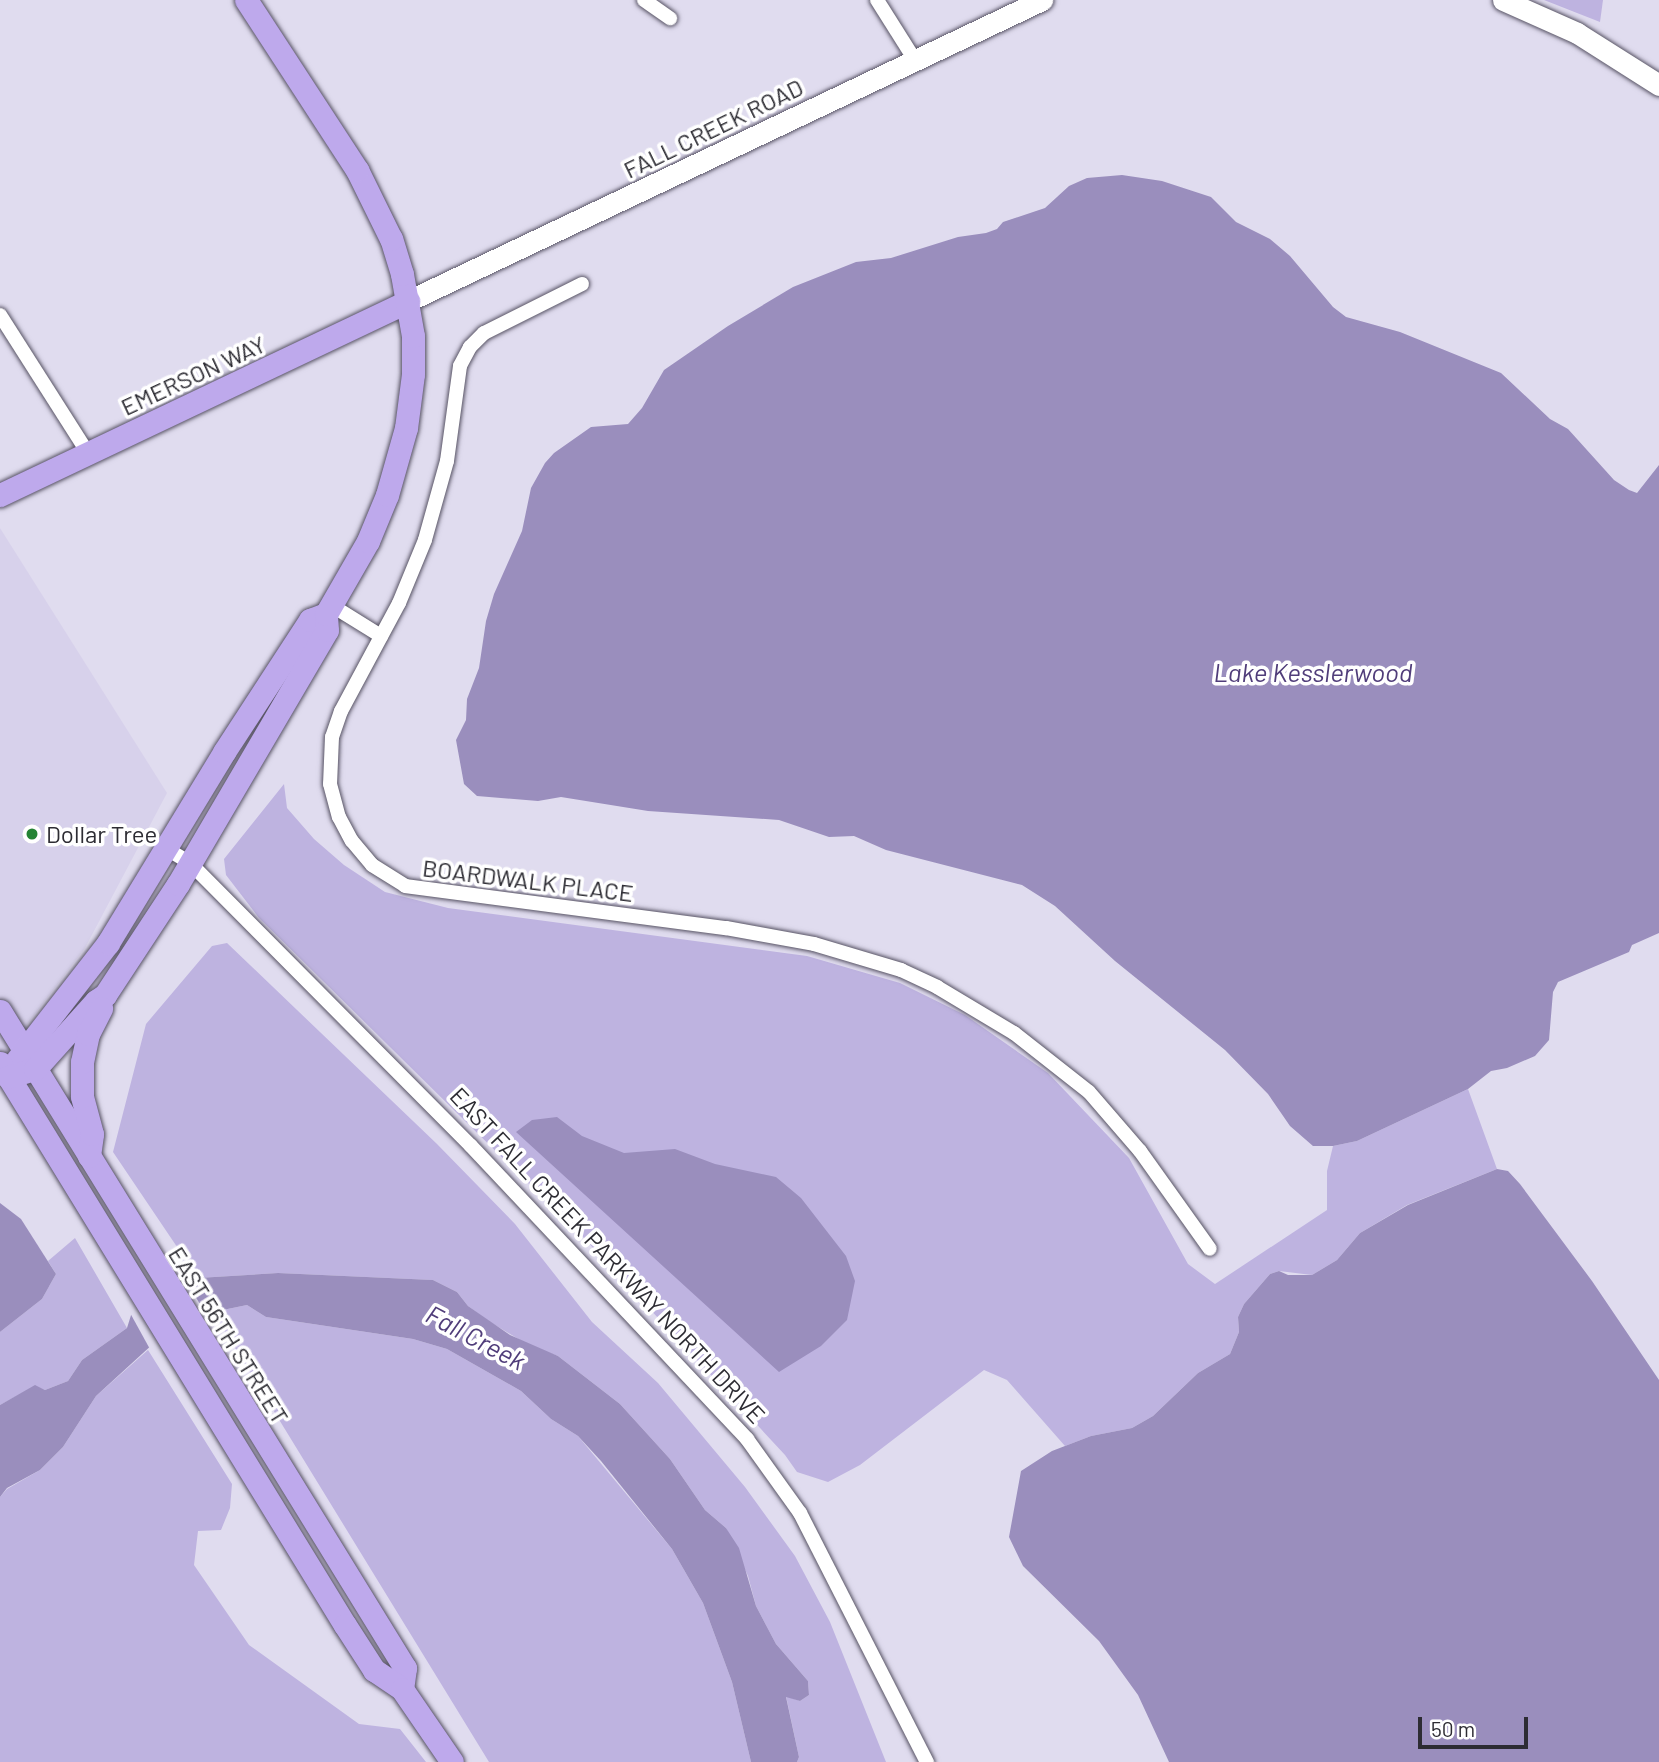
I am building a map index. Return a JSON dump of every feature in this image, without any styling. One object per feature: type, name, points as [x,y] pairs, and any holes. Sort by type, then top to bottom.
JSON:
[{"type":"main road","points":[[89,1156],[92,1133],[82,1096],[82,1062],[88,1034],[105,995],[190,863],[327,630],[328,609],[368,541],[394,472],[414,374],[413,336],[408,301],[396,254],[369,191],[246,0]]},
{"type":"main road","name":"FALL CREEK ROAD","points":[[408,301],[1042,0]]},
{"type":"main road","points":[[1503,0],[1577,33],[1656,80]]},
{"type":"main road","name":"EMERSON WAY","points":[[0,495],[408,301]]},
{"type":"main road","points":[[3,1076],[95,961],[167,849],[224,752],[310,620],[328,609]]},
{"type":"main road","points":[[3,1076],[35,1069],[96,1001],[105,995]]},
{"type":"main road","name":"EAST 56TH STREET","points":[[0,1011],[268,1450],[405,1668],[402,1689]]},
{"type":"main road","name":"EAST 56TH STREET","points":[[3,1076],[374,1670],[402,1689],[452,1762]]},
{"type":"street","points":[[645,0],[670,18]]},
{"type":"street","points":[[877,0],[915,60]]},
{"type":"street","name":"BOARDWALK PLACE","points":[[582,284],[489,329],[466,353],[456,379],[447,461],[434,514],[409,581],[341,711],[329,757],[330,784],[339,817],[352,841],[372,865],[405,886],[419,890],[726,928],[814,944],[901,970],[969,1004],[1003,1026],[1089,1092],[1140,1151],[1210,1249]]},
{"type":"street","points":[[0,315],[88,453]]},
{"type":"street","points":[[328,609],[381,636]]},
{"type":"street","name":"EAST FALL CREEK PARKWAY NORTH DRIVE","points":[[167,849],[190,863],[514,1190],[747,1439],[800,1513],[927,1762]]},
{"type":"shaded area","points":[[1544,0],[1603,0],[1600,22]]},
{"type":"shaded area","points":[[0,528],[167,793],[85,948],[0,1060]]},
{"type":"shaded area","points":[[284,784],[287,808],[314,839],[344,865],[385,892],[448,908],[807,956],[900,983],[965,1015],[1048,1073],[1129,1158],[1188,1264],[1215,1284],[1327,1210],[1327,1171],[1333,1146],[1357,1141],[1468,1089],[1497,1169],[1407,1205],[1360,1233],[1337,1260],[1312,1275],[1279,1271],[1270,1274],[1244,1304],[1238,1317],[1239,1332],[1230,1354],[1198,1373],[1153,1416],[1132,1428],[1091,1436],[1065,1446],[1007,1380],[984,1370],[860,1465],[828,1482],[797,1472],[785,1455],[583,1237],[259,918],[226,875],[224,859]]},
{"type":"shaded area","points":[[227,943],[437,1144],[515,1224],[592,1322],[658,1383],[745,1487],[795,1556],[830,1622],[886,1762],[797,1762],[799,1757],[786,1696],[800,1701],[809,1695],[808,1681],[776,1644],[756,1606],[748,1576],[726,1528],[705,1510],[670,1459],[620,1404],[558,1356],[530,1346],[490,1322],[468,1306],[457,1292],[433,1280],[278,1273],[198,1278],[113,1152],[146,1024],[212,946]]},
{"type":"shaded area","points":[[75,1238],[127,1328],[82,1360],[68,1381],[45,1390],[35,1386],[0,1405],[0,1332],[42,1299],[56,1274],[48,1261]]},
{"type":"shaded area","points":[[247,1305],[266,1317],[413,1339],[447,1349],[521,1391],[551,1419],[578,1436],[672,1549],[703,1603],[732,1682],[751,1762],[489,1762],[213,1312]]},
{"type":"shaded area","points":[[148,1350],[232,1484],[230,1508],[221,1530],[198,1531],[194,1565],[249,1645],[359,1724],[400,1729],[426,1762],[0,1762],[0,1497],[7,1489],[40,1470],[63,1447],[96,1396]]},
{"type":"water","name":"Lake Kesslerwood","points":[[1122,175],[1162,181],[1211,197],[1236,222],[1270,239],[1290,256],[1333,307],[1346,317],[1400,332],[1501,373],[1550,419],[1568,429],[1614,480],[1629,490],[1637,493],[1659,465],[1659,933],[1632,945],[1629,952],[1558,982],[1553,992],[1549,1040],[1535,1056],[1507,1068],[1491,1071],[1468,1089],[1357,1141],[1333,1146],[1313,1146],[1290,1126],[1268,1094],[1225,1050],[1115,961],[1055,906],[1022,885],[886,850],[854,836],[829,837],[779,820],[648,811],[561,797],[538,801],[477,796],[464,784],[456,740],[466,720],[467,699],[479,668],[486,621],[494,594],[522,531],[531,488],[554,453],[591,427],[628,424],[642,408],[664,370],[728,326],[793,287],[856,262],[891,258],[958,237],[986,233],[997,229],[1003,222],[1045,208],[1069,186],[1087,178]]},
{"type":"water","points":[[557,1117],[582,1136],[624,1153],[675,1149],[715,1164],[776,1177],[801,1198],[846,1256],[855,1281],[847,1320],[821,1346],[779,1372],[516,1132],[532,1120]]},
{"type":"water","points":[[1497,1169],[1508,1171],[1520,1184],[1592,1281],[1659,1380],[1659,1762],[1169,1762],[1138,1695],[1099,1641],[1023,1566],[1009,1537],[1021,1471],[1052,1451],[1091,1436],[1132,1428],[1153,1416],[1198,1373],[1230,1354],[1239,1332],[1238,1317],[1244,1304],[1270,1274],[1279,1271],[1288,1275],[1312,1275],[1337,1260],[1360,1233],[1408,1205]]},
{"type":"water","points":[[0,1203],[21,1219],[56,1274],[42,1299],[0,1332]]},
{"type":"water","name":"Fall Creek","points":[[278,1273],[433,1280],[457,1292],[468,1306],[510,1335],[558,1356],[620,1404],[670,1459],[705,1510],[726,1528],[739,1548],[756,1606],[776,1644],[808,1681],[809,1695],[800,1701],[786,1697],[799,1757],[797,1762],[751,1762],[732,1682],[703,1603],[672,1549],[601,1461],[578,1436],[551,1419],[521,1391],[447,1349],[413,1339],[266,1317],[247,1305],[213,1312],[154,1343],[96,1396],[63,1447],[40,1470],[7,1488],[0,1497],[0,1405],[35,1385],[45,1390],[68,1381],[82,1360],[127,1328],[132,1312],[198,1278]]},
{"type":"pier","points":[[186,1281],[209,1319],[151,1351],[129,1311]]},
{"type":"place","name":"Dollar Tree","points":[[32,834]]}]
